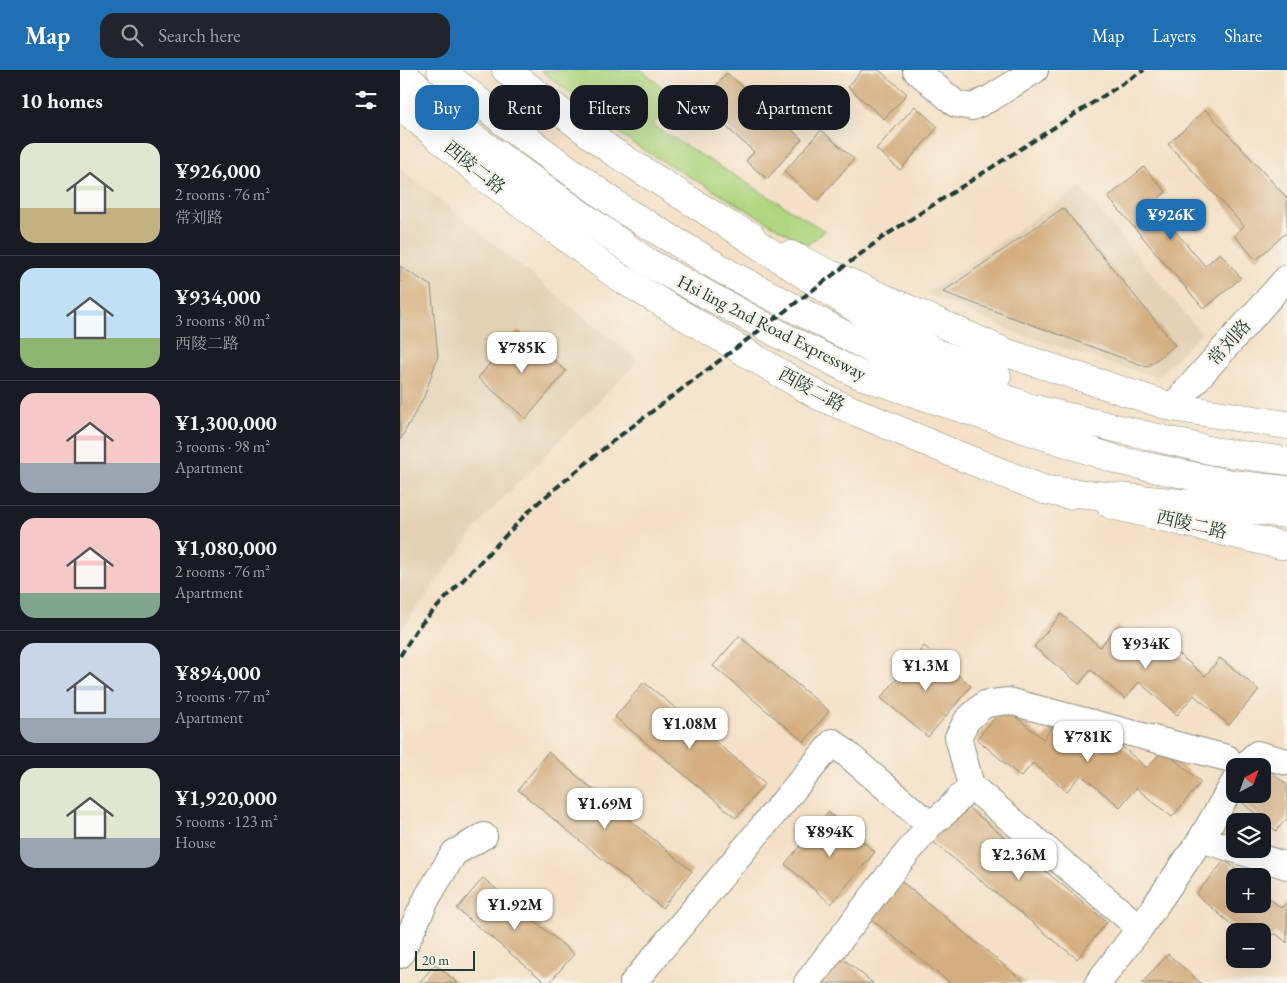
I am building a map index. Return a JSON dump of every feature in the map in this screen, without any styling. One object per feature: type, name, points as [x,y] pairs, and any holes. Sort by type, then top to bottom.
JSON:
[{"type":"main road","name":"Hsi ling 2nd Road Expressway","points":[[441,70],[510,127],[626,211],[728,273],[875,351],[1031,408],[1213,451],[1287,461]]},
{"type":"main road","points":[[506,70],[612,151],[869,317],[937,353],[1042,394],[1213,451]]},
{"type":"main road","name":"Hsi ling 2nd Road Expressway","points":[[400,72],[471,136],[647,262],[860,376],[1121,461],[1231,484],[1287,490]]},
{"type":"main road","name":"西陵二路","points":[[400,105],[486,178],[620,278],[819,396],[1045,490],[1287,546]]},
{"type":"main road","points":[[730,226],[830,274],[1007,353],[1172,407],[1287,425]]},
{"type":"main road","points":[[1045,490],[1287,514]]},
{"type":"street","points":[[916,70],[956,104],[972,106],[991,98],[1035,70]]},
{"type":"street","name":"常刘路","points":[[1172,407],[1287,278]]},
{"type":"street","points":[[1140,928],[971,786],[958,737],[966,720],[985,704],[1008,701],[1226,765]]},
{"type":"street","points":[[633,983],[833,742],[930,825]]},
{"type":"street","points":[[1251,758],[1257,754],[1287,762]]},
{"type":"street","points":[[807,983],[930,825],[947,811],[971,786]]},
{"type":"street","points":[[1098,983],[1140,928],[1201,839],[1226,787]]},
{"type":"street","points":[[400,955],[428,896],[454,853],[484,836]]},
{"type":"street","points":[[1201,839],[1287,866]]},
{"type":"shaded area","points":[[400,168],[638,361],[484,518],[400,631]]},
{"type":"shaded area","points":[[1080,187],[1201,333],[1158,377],[1012,331],[926,293]]},
{"type":"green space","points":[[541,70],[642,70],[660,85],[658,119],[652,125],[825,231],[807,245],[632,143],[616,130],[648,130],[648,85],[570,85],[570,93]]},
{"type":"building","points":[[862,70],[879,70],[907,94],[884,119],[850,89],[850,85]]},
{"type":"building","points":[[727,73],[741,85],[738,85],[738,130],[792,130],[802,139],[767,179],[746,161],[754,152],[728,128],[728,85],[717,85]]},
{"type":"building","points":[[915,106],[938,127],[900,170],[876,149]]},
{"type":"building","points":[[1206,110],[1287,198],[1287,232],[1256,260],[1234,235],[1244,226],[1168,144]]},
{"type":"building","points":[[821,130],[854,159],[817,201],[784,172]]},
{"type":"building","points":[[1144,167],[1166,192],[1152,204],[1205,266],[1220,253],[1241,278],[1204,309],[1108,197]]},
{"type":"building","points":[[1063,208],[1175,345],[1147,367],[943,292]]},
{"type":"building","points":[[400,266],[431,286],[438,356],[424,397],[400,440]]},
{"type":"building","points":[[518,330],[566,371],[526,419],[478,378]]},
{"type":"building","points":[[1061,614],[1100,647],[1117,626],[1158,660],[1169,646],[1205,676],[1220,658],[1259,690],[1229,725],[1194,695],[1177,715],[1139,682],[1125,699],[1091,670],[1079,684],[1034,647]]},
{"type":"building","points":[[739,636],[829,711],[804,742],[713,666]]},
{"type":"building","points":[[924,646],[971,686],[928,737],[881,698]]},
{"type":"building","points":[[644,682],[765,783],[736,818],[615,717]]},
{"type":"building","points":[[1004,707],[1043,739],[1060,718],[1100,752],[1112,738],[1147,768],[1163,750],[1201,782],[1172,817],[1136,788],[1120,807],[1081,775],[1067,791],[1033,763],[1021,777],[977,739]]},
{"type":"building","points":[[548,752],[692,871],[662,908],[518,790]]},
{"type":"building","points":[[1271,772],[1287,785],[1287,818],[1276,831],[1271,827],[1271,813],[1255,813],[1243,803],[1271,803]]},
{"type":"building","points":[[963,803],[1107,922],[1077,959],[932,841]]},
{"type":"building","points":[[828,812],[875,852],[831,904],[785,864]]},
{"type":"building","points":[[1225,860],[1234,868],[1226,868],[1226,913],[1271,913],[1271,900],[1281,908],[1287,902],[1287,943],[1275,933],[1271,937],[1271,923],[1230,923],[1196,894]]},
{"type":"building","points":[[896,877],[1026,983],[950,983],[865,914]]},
{"type":"building","points":[[483,878],[574,954],[549,983],[546,983],[457,909]]},
{"type":"building","points":[[836,953],[873,983],[812,983]]},
{"type":"building","points":[[1168,954],[1201,983],[1142,983]]},
{"type":"building","points":[[435,964],[458,983],[419,983]]},
{"type":"railway","points":[[400,656],[418,627],[533,507],[613,441],[883,237],[1144,70]]}]
